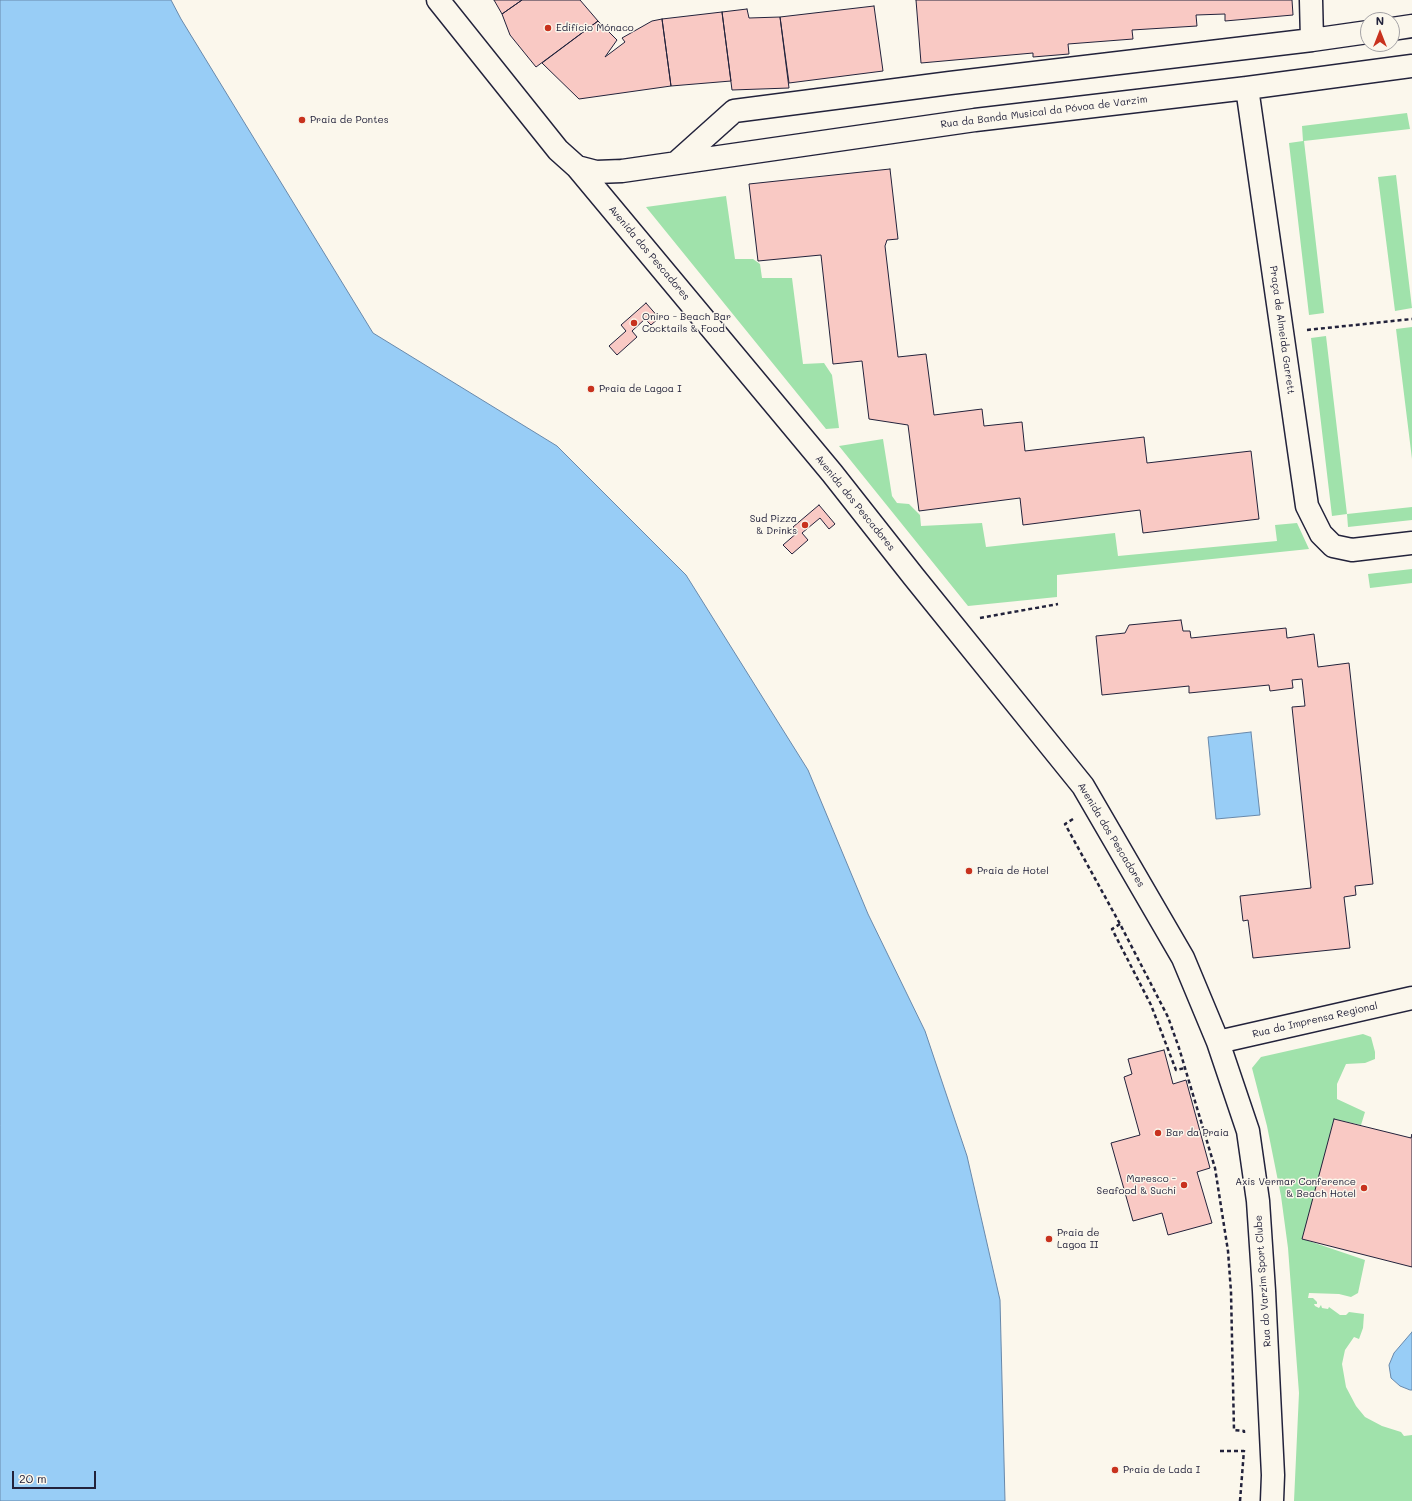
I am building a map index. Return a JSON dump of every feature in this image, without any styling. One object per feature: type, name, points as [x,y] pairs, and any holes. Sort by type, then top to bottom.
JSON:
[{"type":"street","name":"Avenida dos Pescadores","points":[[438,0],[558,150],[577,167],[832,473],[1083,786],[1183,958],[1218,1042]]},
{"type":"street","points":[[1311,0],[1312,40]]},
{"type":"street","points":[[1400,28],[1412,26]]},
{"type":"street","points":[[676,164],[734,111],[1360,33]]},
{"type":"street","name":"Rua da Banda Musical da Póvoa de Varzim","points":[[577,167],[596,172],[622,171],[975,120],[1247,88],[1412,66]]},
{"type":"street","name":"Praça de Almeida Garrett","points":[[1247,88],[1307,506],[1321,534],[1333,546],[1352,550],[1412,543]]},
{"type":"street","name":"Rua da Imprensa Regional","points":[[1218,1042],[1412,998]]},
{"type":"street","name":"Rua do Varzim Sport Clube","points":[[1218,1042],[1248,1131],[1258,1201],[1273,1476],[1272,1501]]},
{"type":"path","points":[[1283,332],[1412,319]]},
{"type":"path","points":[[956,629],[981,618],[1058,604]]},
{"type":"path","points":[[1078,816],[1065,824],[1120,924],[1168,1017],[1185,1068],[1216,1176],[1228,1251],[1231,1292],[1234,1430],[1244,1431],[1244,1438]]},
{"type":"path","points":[[1120,924],[1112,928],[1151,1005],[1176,1070],[1185,1068]]},
{"type":"path","points":[[1240,1501],[1244,1444]]},
{"type":"path","points":[[1220,1451],[1244,1451]]},
{"type":"green space","points":[[1407,113],[1410,129],[1304,141],[1324,313],[1309,315],[1289,143],[1303,141],[1302,126]]},
{"type":"green space","points":[[1396,175],[1412,308],[1395,311],[1378,177]]},
{"type":"green space","points":[[726,196],[735,259],[753,259],[760,264],[762,278],[792,278],[803,364],[824,363],[832,375],[839,428],[826,429],[646,207]]},
{"type":"green space","points":[[1412,327],[1412,459],[1396,329]]},
{"type":"green space","points":[[1326,336],[1347,514],[1332,516],[1311,338]]},
{"type":"green space","points":[[883,439],[892,496],[897,503],[909,504],[920,515],[921,526],[982,523],[986,547],[1115,533],[1118,556],[1277,541],[1275,525],[1297,523],[1309,549],[1057,575],[1057,597],[968,606],[839,446]]},
{"type":"green space","points":[[1412,507],[1412,520],[1348,527],[1347,514]]},
{"type":"green space","points":[[1412,569],[1412,583],[1370,588],[1368,574]]},
{"type":"green space","points":[[1363,1034],[1371,1037],[1375,1052],[1375,1059],[1365,1063],[1346,1064],[1337,1084],[1337,1099],[1365,1112],[1361,1125],[1334,1119],[1303,1239],[1365,1260],[1358,1293],[1351,1297],[1339,1294],[1309,1293],[1308,1298],[1313,1298],[1317,1302],[1317,1304],[1314,1304],[1315,1306],[1319,1308],[1321,1305],[1322,1308],[1328,1309],[1329,1307],[1340,1315],[1346,1315],[1349,1312],[1364,1314],[1363,1328],[1359,1339],[1354,1337],[1345,1350],[1342,1364],[1346,1387],[1356,1406],[1365,1417],[1382,1426],[1401,1432],[1404,1436],[1412,1435],[1412,1501],[1294,1501],[1299,1393],[1288,1248],[1281,1196],[1267,1126],[1252,1068],[1261,1057]]},
{"type":"water","points":[[0,0],[171,0],[181,19],[373,333],[557,446],[686,575],[808,770],[868,914],[925,1031],[967,1156],[1000,1300],[1005,1501],[0,1501]]},
{"type":"water","points":[[1251,732],[1260,815],[1216,819],[1208,737]]},
{"type":"water","points":[[1412,1332],[1412,1390],[1410,1390],[1400,1386],[1391,1378],[1389,1365],[1394,1353]]},
{"type":"building","points":[[494,0],[522,0],[502,14]]},
{"type":"building","name":"Edifício Mónaco","points":[[522,0],[580,0],[598,21],[536,67],[510,35],[502,14]]},
{"type":"building","points":[[916,0],[1292,0],[1293,15],[1225,21],[1225,14],[1196,15],[1197,26],[1132,30],[1133,39],[1068,44],[1069,54],[1033,57],[1033,53],[921,63]]},
{"type":"building","points":[[874,6],[883,71],[789,83],[780,17]]},
{"type":"building","points":[[747,9],[749,18],[780,17],[789,88],[732,90],[722,12]]},
{"type":"building","points":[[722,12],[731,81],[671,86],[662,19]]},
{"type":"building","points":[[662,19],[671,86],[579,99],[542,63],[598,21],[617,40],[605,57],[625,42],[622,38],[652,21]]},
{"type":"building","points":[[890,169],[898,239],[887,240],[885,246],[898,357],[926,354],[934,415],[982,409],[984,426],[1022,422],[1025,451],[1144,437],[1147,463],[1251,451],[1259,519],[1143,533],[1140,510],[1023,525],[1020,498],[919,511],[908,425],[869,419],[862,361],[833,364],[821,255],[758,261],[749,184]]},
{"type":"building","points":[[646,303],[659,318],[651,325],[645,319],[632,331],[637,337],[617,355],[609,346],[626,331],[621,325]]},
{"type":"building","points":[[819,505],[835,524],[829,529],[820,518],[802,533],[808,540],[792,554],[783,545],[798,532],[793,527]]},
{"type":"building","points":[[1181,620],[1183,631],[1190,631],[1191,638],[1286,628],[1287,638],[1314,634],[1318,667],[1349,663],[1373,884],[1355,886],[1356,895],[1344,897],[1350,948],[1253,958],[1248,920],[1243,921],[1240,896],[1311,888],[1292,707],[1305,706],[1302,679],[1292,680],[1293,688],[1270,691],[1269,685],[1189,693],[1189,686],[1102,695],[1096,636],[1125,633],[1129,625]]},
{"type":"building","points":[[1164,1050],[1173,1084],[1186,1080],[1210,1168],[1197,1172],[1212,1223],[1168,1235],[1162,1213],[1133,1221],[1111,1143],[1140,1135],[1124,1077],[1132,1074],[1128,1059]]},
{"type":"building","name":"Axis Vermar Conference & Beach Hotel","points":[[1334,1119],[1411,1138],[1412,1134],[1412,1267],[1302,1239]]},
{"type":"place","name":"Edifício Mónaco","points":[[548,28]]},
{"type":"place","name":"Praia de Pontes","points":[[302,120]]},
{"type":"place","name":"Oniro - Beach Bar Cocktails & Food","points":[[634,323]]},
{"type":"place","name":"Praia de Lagoa I","points":[[591,389]]},
{"type":"place","name":"Sud Pizza & Drinks","points":[[805,525]]},
{"type":"place","name":"Praia de Hotel","points":[[969,871]]},
{"type":"place","name":"Bar da Praia","points":[[1158,1133]]},
{"type":"place","name":"Maresco - Seafood & Suchi","points":[[1184,1185]]},
{"type":"place","name":"Axis Vermar Conference & Beach Hotel","points":[[1364,1188]]},
{"type":"place","name":"Praia de Lagoa II","points":[[1049,1239]]},
{"type":"place","name":"Praia de Lada I","points":[[1115,1470]]}]
